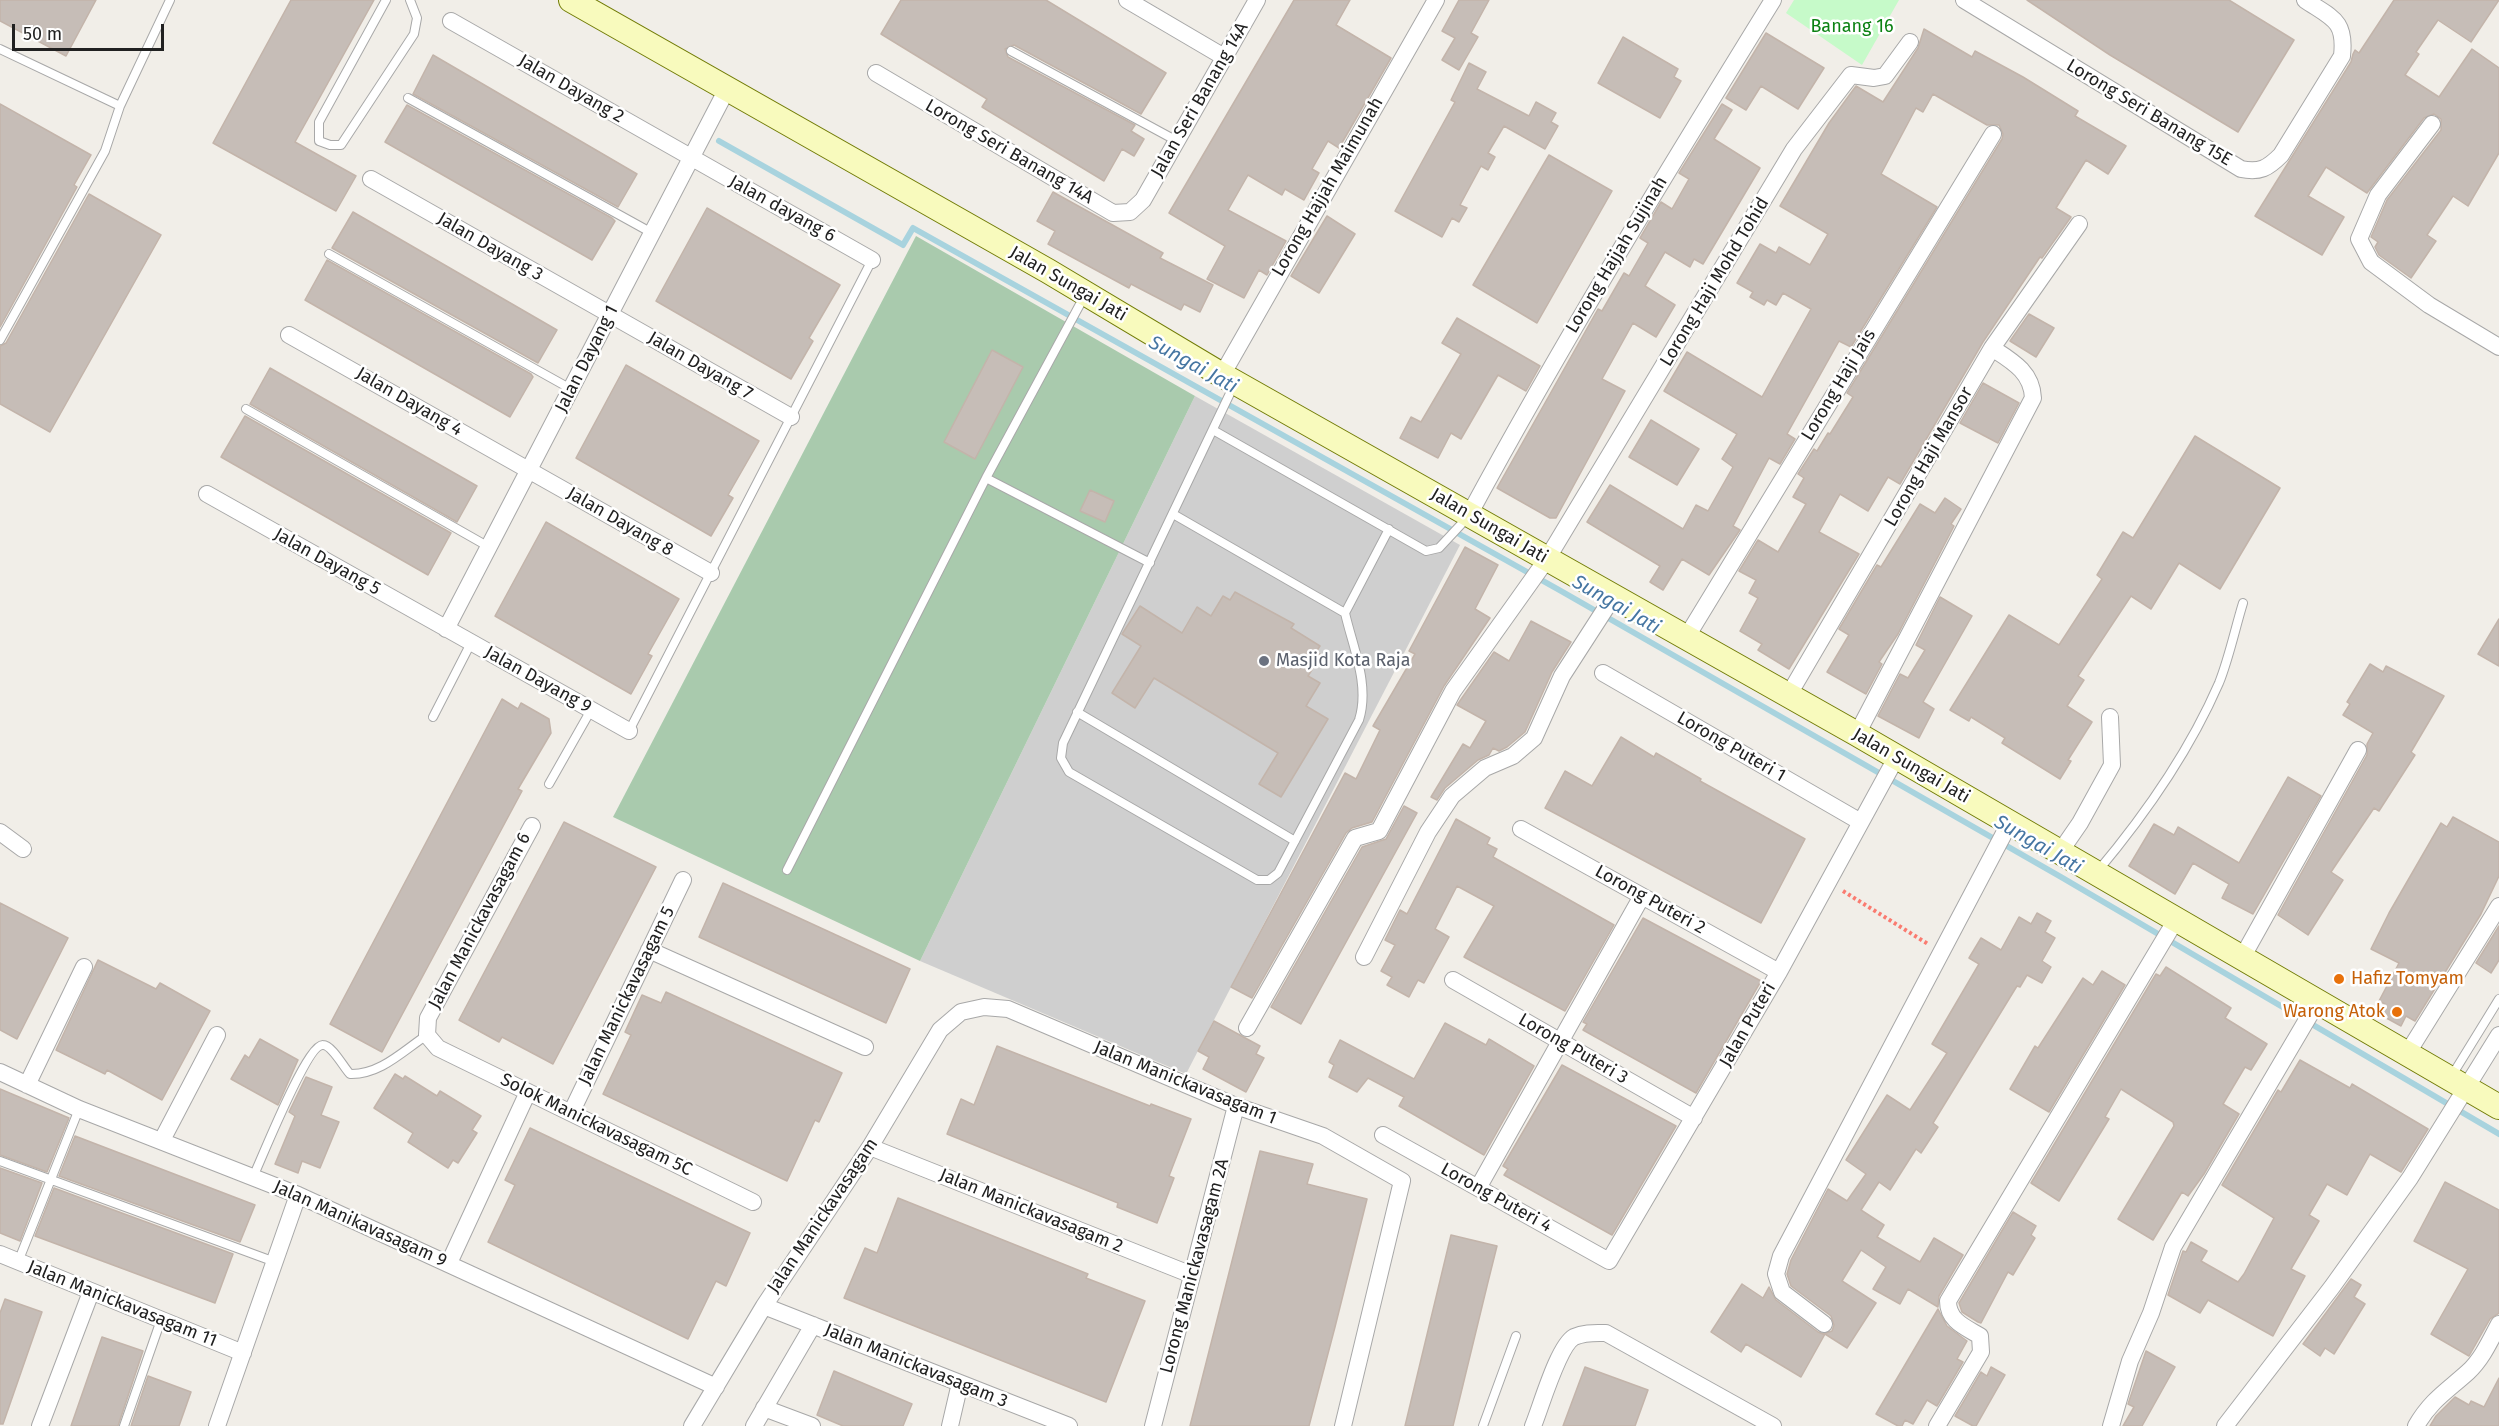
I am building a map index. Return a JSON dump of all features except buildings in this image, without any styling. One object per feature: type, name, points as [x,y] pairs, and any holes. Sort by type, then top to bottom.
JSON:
[{"type":"main road","name":"Jalan Sungai Jati","points":[[571,0],[727,89],[1082,300],[1464,522],[1543,565],[1605,609],[1686,638],[1857,734],[1894,764],[2002,837],[2060,852],[2096,873],[2169,932],[2243,956],[2311,1013],[2407,1054],[2456,1095],[2499,1107]]},
{"type":"street","points":[[1127,0],[1224,57]]},
{"type":"street","name":"Jalan Seri Banang 14A","points":[[1143,200],[1257,0]]},
{"type":"street","name":"Lorong Hajjah Maimunah","points":[[1229,384],[1436,0]]},
{"type":"street","name":"Lorong Hajjah Sujinah","points":[[1464,522],[1606,271],[1773,0]]},
{"type":"street","name":"Lorong Seri Banang 15E","points":[[1964,0],[2241,169],[2254,172],[2267,168],[2281,155],[2342,56],[2344,38],[2340,24],[2305,0]]},
{"type":"street","name":"Jalan Dayang 2","points":[[451,21],[692,157]]},
{"type":"street","name":"Lorong Haji Mohd Tohid","points":[[1543,565],[1794,149],[1851,75],[1874,78],[1885,76],[1910,42]]},
{"type":"street","name":"Lorong Seri Banang 14A","points":[[876,73],[1113,213],[1130,212],[1143,200]]},
{"type":"street","name":"Jalan Dayang 1","points":[[446,629],[727,89]]},
{"type":"street","points":[[2432,124],[2378,195],[2359,239],[2372,262],[2429,305],[2499,347]]},
{"type":"street","name":"Lorong Haji Jais","points":[[1686,638],[1993,134]]},
{"type":"street","name":"Jalan dayang 6","points":[[692,157],[872,260]]},
{"type":"street","name":"Jalan Dayang 3","points":[[371,179],[610,314]]},
{"type":"street","name":"Lorong Haji Mansor","points":[[1788,696],[1992,348],[2079,224]]},
{"type":"street","name":"Jalan Dayang 7","points":[[610,314],[791,417]]},
{"type":"street","name":"Jalan Dayang 4","points":[[289,334],[529,470]]},
{"type":"street","points":[[1857,734],[2033,398],[2032,387],[2026,373],[1992,348]]},
{"type":"street","name":"Jalan Dayang 8","points":[[529,470],[711,573]]},
{"type":"street","name":"Jalan Dayang 5","points":[[207,494],[446,629]]},
{"type":"street","points":[[1247,1028],[1355,838],[1379,831],[1453,691],[1543,565]]},
{"type":"street","points":[[1364,957],[1428,832],[1452,796],[1485,768],[1513,756],[1533,738],[1562,676],[1605,609]]},
{"type":"street","name":"Jalan Dayang 9","points":[[446,629],[629,731]]},
{"type":"street","name":"Lorong Puteri 1","points":[[1603,673],[1859,821]]},
{"type":"street","points":[[2060,852],[2080,823],[2112,765],[2110,717]]},
{"type":"street","points":[[2243,956],[2358,750]]},
{"type":"street","name":"Jalan Puteri","points":[[1609,1262],[1779,972],[1859,821],[1894,764]]},
{"type":"street","name":"Jalan Manickavasagam 6","points":[[426,1035],[428,1018],[532,826]]},
{"type":"street","name":"Lorong Puteri 2","points":[[1521,829],[1779,972]]},
{"type":"street","points":[[0,832],[23,849]]},
{"type":"street","points":[[1824,1324],[1782,1292],[1776,1274],[1781,1256],[2002,837]]},
{"type":"street","name":"Jalan Manickavasagam 5","points":[[571,1113],[683,880]]},
{"type":"street","points":[[1478,1188],[1642,896]]},
{"type":"street","points":[[2407,1054],[2499,906]]},
{"type":"street","points":[[1937,1426],[1981,1352],[1982,1345],[1980,1336],[1954,1319],[1948,1312],[1948,1301],[2169,932]]},
{"type":"street","points":[[650,950],[865,1047]]},
{"type":"street","points":[[27,1085],[84,967]]},
{"type":"street","name":"Lorong Puteri 3","points":[[1453,980],[1694,1118]]},
{"type":"street","name":"Jalan Manickavasagam 1","points":[[961,1012],[984,1007],[1008,1009],[1236,1106],[1323,1136],[1402,1181],[1342,1426]]},
{"type":"street","name":"Jalan Manickavasagam","points":[[692,1426],[764,1306],[870,1148],[940,1030],[961,1012]]},
{"type":"street","points":[[2111,1426],[2130,1361],[2151,1314],[2173,1247],[2311,1013]]},
{"type":"street","points":[[162,1140],[217,1035]]},
{"type":"street","name":"Solok Manickavasagam 5C","points":[[426,1035],[438,1048],[753,1202]]},
{"type":"street","points":[[2225,1426],[2332,1287],[2410,1178],[2456,1095],[2499,1035]]},
{"type":"street","name":"Jalan Manikavasagam 9","points":[[0,1072],[79,1108],[298,1195],[716,1387]]},
{"type":"street","points":[[449,1263],[528,1092]]},
{"type":"street","name":"Lorong Manickavasagam 2A","points":[[1153,1426],[1236,1106]]},
{"type":"street","name":"Lorong Puteri 4","points":[[1383,1135],[1609,1262]]},
{"type":"street","name":"Jalan Manickavasagam 2","points":[[870,1148],[1192,1275]]},
{"type":"street","points":[[217,1426],[298,1195]]},
{"type":"street","name":"Jalan Manickavasagam 11","points":[[0,1254],[243,1353]]},
{"type":"street","points":[[40,1426],[91,1292]]},
{"type":"street","name":"Jalan Manickavasagam 3","points":[[764,1306],[1069,1426]]},
{"type":"street","points":[[2416,1426],[2427,1407],[2469,1372],[2484,1353],[2499,1324]]},
{"type":"street","points":[[754,1426],[813,1325]]},
{"type":"street","points":[[1533,1426],[1563,1350],[1572,1338],[1587,1332],[1606,1333],[1773,1426]]},
{"type":"street","points":[[950,1426],[960,1383]]},
{"type":"street","points":[[764,1408],[812,1426]]},
{"type":"lane","points":[[0,340],[105,151],[120,106],[170,0]]},
{"type":"lane","points":[[386,0],[319,122],[319,141],[341,145],[414,34],[417,18],[410,0]]},
{"type":"lane","points":[[0,49],[120,106]]},
{"type":"lane","points":[[1011,51],[1177,141]]},
{"type":"lane","points":[[408,98],[652,233]]},
{"type":"lane","points":[[329,254],[571,389]]},
{"type":"lane","points":[[629,731],[872,260]]},
{"type":"lane","points":[[787,870],[986,478],[1082,300]]},
{"type":"lane","points":[[1229,384],[1223,408],[1213,430],[1063,743],[1061,758],[1069,772],[1257,880],[1269,880],[1278,873],[1359,720],[1364,703],[1364,690],[1345,613],[1389,529]]},
{"type":"lane","points":[[246,409],[489,547]]},
{"type":"lane","points":[[1213,430],[1426,551],[1439,548],[1464,522]]},
{"type":"lane","points":[[986,478],[1150,563]]},
{"type":"lane","points":[[1173,514],[1345,613]]},
{"type":"lane","points":[[2096,873],[2127,836],[2171,774],[2219,682],[2243,603]]},
{"type":"lane","points":[[433,717],[471,642]]},
{"type":"lane","points":[[549,784],[591,710]]},
{"type":"lane","points":[[1077,712],[1295,841]]},
{"type":"lane","points":[[2456,1095],[2499,999]]},
{"type":"lane","points":[[253,1177],[303,1066],[315,1047],[321,1044],[329,1046],[350,1074],[364,1075],[374,1071],[426,1035]]},
{"type":"lane","points":[[18,1262],[79,1108]]},
{"type":"lane","points":[[0,1161],[275,1262]]},
{"type":"lane","points":[[124,1426],[161,1320]]},
{"type":"lane","points":[[1483,1426],[1516,1336]]},
{"type":"path","points":[[1829,879],[1851,898],[1942,951]]},
{"type":"shaded area","points":[[1195,396],[1460,545],[1186,1074],[920,961]]},
{"type":"green space","name":"Banang 16","points":[[1794,0],[1899,0],[1862,65],[1786,13]]},
{"type":"green space","points":[[916,236],[1195,396],[920,961],[613,817]]},
{"type":"waterway","name":"Sungai Jati","points":[[719,141],[903,245],[913,228],[1561,591],[2061,877],[2499,1134]]},
{"type":"place","name":"Masjid Kota Raja","points":[[1264,661]]},
{"type":"place","name":"Hafiz Tomyam","points":[[2339,979]]},
{"type":"place","name":"Warong Atok","points":[[2397,1012]]}]
